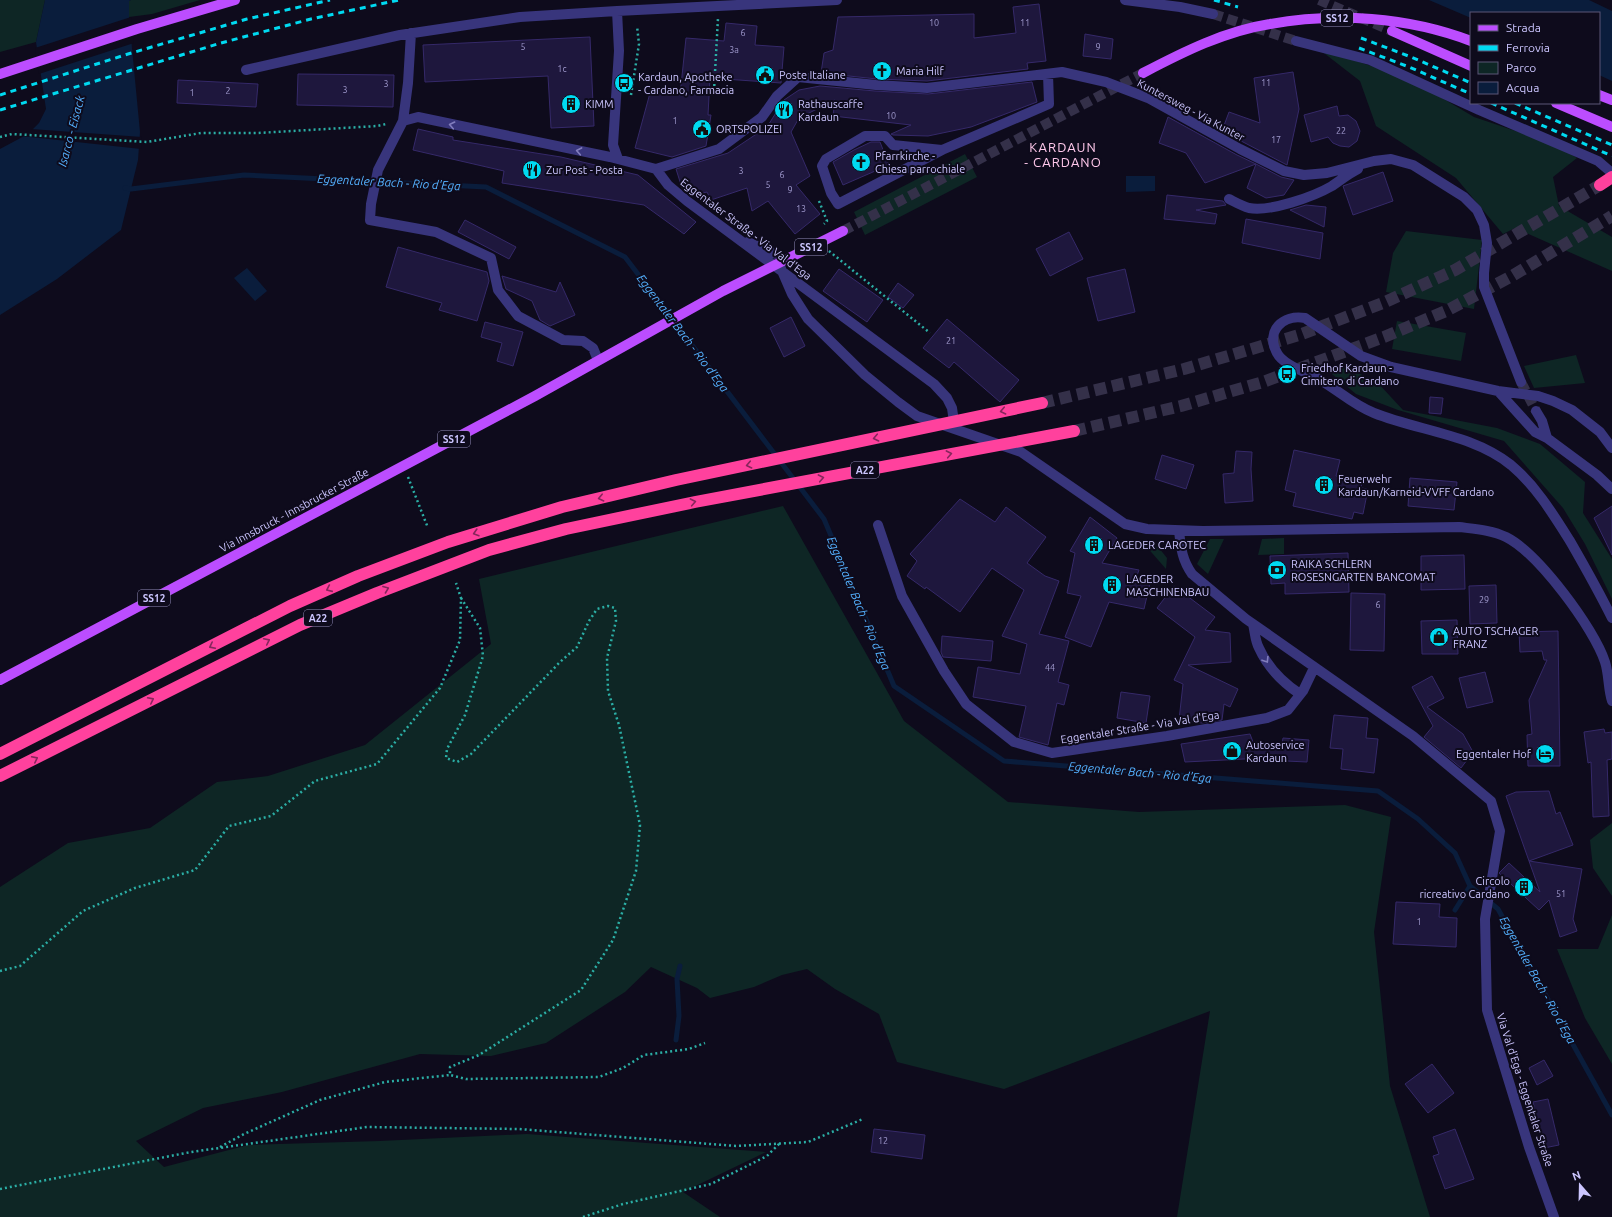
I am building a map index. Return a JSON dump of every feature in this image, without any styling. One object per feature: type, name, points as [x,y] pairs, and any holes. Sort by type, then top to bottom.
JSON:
[{"type":"highway","points":[[1600,185],[1612,177]]},
{"type":"highway","name":"A22","points":[[0,754],[290,606],[358,576],[470,535],[562,507],[639,489],[1042,403]]},
{"type":"highway","name":"A22","points":[[0,776],[300,625],[377,593],[489,550],[566,529],[655,510],[1074,431]]},
{"type":"main road","points":[[0,74],[235,0]]},
{"type":"main road","name":"SS12","points":[[1143,73],[1174,57],[1231,34],[1270,24],[1312,19],[1348,18],[1383,20],[1416,25],[1470,41]]},
{"type":"main road","points":[[1392,31],[1470,66]]},
{"type":"main road","points":[[1600,95],[1612,100]]},
{"type":"main road","points":[[1558,104],[1612,126]]},
{"type":"main road","name":"SS12","points":[[598,360],[723,291],[777,258],[843,231]]},
{"type":"main road","name":"Via Innsbruck - Innsbrucker Straße","points":[[0,680],[535,396],[598,360]]},
{"type":"street","points":[[246,70],[411,33],[520,17],[617,10],[837,0]]},
{"type":"street","points":[[1125,0],[1180,7],[1213,14]]},
{"type":"street","points":[[617,10],[619,51],[613,145],[618,159]]},
{"type":"street","points":[[411,33],[408,83],[403,121],[378,170],[371,204],[370,220],[436,232],[491,258],[498,290],[518,316],[563,340],[583,341],[593,348],[598,360]]},
{"type":"street","points":[[1296,41],[1370,60],[1479,110],[1598,161],[1612,173]]},
{"type":"street","name":"Kuntersweg - Via Kunter","points":[[656,169],[719,149],[730,142],[762,117],[777,96],[798,77],[876,85],[927,88],[1062,72],[1106,82],[1148,98],[1240,149],[1284,171],[1304,175],[1320,174],[1391,159],[1413,166],[1464,197],[1476,210],[1484,226],[1487,244],[1484,287],[1521,382]]},
{"type":"street","points":[[942,150],[893,145],[885,136],[865,136],[826,158],[822,166],[831,193],[838,204],[942,150],[1049,104],[1048,74]]},
{"type":"street","points":[[403,121],[418,117],[618,159],[656,169]]},
{"type":"street","points":[[1229,199],[1248,208],[1266,208],[1288,204],[1332,186],[1347,174],[1374,162]]},
{"type":"street","name":"Eggentaler Straße - Via Val d'Ega","points":[[656,169],[668,184],[687,201],[934,384],[947,398],[952,408],[956,431]]},
{"type":"street","points":[[733,235],[777,258],[792,294],[808,319],[865,375],[898,402],[917,416],[956,431],[1022,452],[1104,511],[1125,524],[1147,529],[1179,531],[1459,527],[1484,530],[1506,537],[1527,552],[1577,611],[1595,639],[1605,662],[1612,701]]},
{"type":"street","points":[[1612,448],[1600,432],[1572,410],[1553,401],[1538,396],[1498,391],[1391,368],[1361,356],[1306,318],[1296,316],[1287,319],[1279,323],[1274,331],[1273,341],[1278,357],[1286,363],[1319,380],[1350,401],[1372,413],[1481,446],[1511,466],[1540,495],[1553,514],[1592,578],[1612,618]]},
{"type":"street","points":[[1498,391],[1535,432],[1547,438],[1597,475],[1612,489]]},
{"type":"street","points":[[1536,411],[1542,421],[1547,438]]},
{"type":"street","name":"Eggentaler Straße - Via Val d'Ega","points":[[878,525],[902,596],[944,671],[966,704],[1014,742],[1052,753],[1167,736],[1266,718],[1288,710],[1300,694],[1314,668]]},
{"type":"street","points":[[1179,531],[1182,556],[1186,566],[1192,574],[1253,624],[1314,668]]},
{"type":"street","points":[[1253,624],[1258,647],[1273,672],[1285,684],[1300,694]]},
{"type":"street","name":"Via Val d'Ega - Eggentaler Straße","points":[[1314,668],[1413,736],[1491,801],[1500,831],[1485,919],[1487,1010],[1529,1147],[1554,1217]]},
{"type":"path","points":[[714,91],[719,6]]},
{"type":"path","points":[[631,97],[639,44],[637,26]]},
{"type":"path","points":[[0,136],[12,134],[147,142],[201,133],[258,133],[345,128],[377,126],[403,121]]},
{"type":"path","points":[[822,226],[828,221],[818,198],[831,193]]},
{"type":"path","points":[[828,250],[930,333]]},
{"type":"path","points":[[404,465],[428,528]]},
{"type":"path","points":[[450,1075],[450,1067],[479,1055],[581,990],[613,940],[636,871],[640,825],[619,725],[608,691],[607,658],[616,621],[615,608],[608,606],[597,609],[589,621],[577,647],[560,662],[471,754],[457,762],[446,758],[447,749],[465,715],[483,656],[480,628],[461,598],[456,582]]},
{"type":"path","points":[[0,971],[20,966],[83,911],[135,888],[195,870],[229,826],[270,816],[315,781],[377,764],[440,688],[460,640],[461,598]]},
{"type":"path","points":[[218,1148],[244,1134],[320,1100],[385,1082],[450,1075],[466,1079],[599,1077],[623,1068],[644,1056],[689,1049],[705,1043]]},
{"type":"path","points":[[0,1189],[218,1148],[367,1126],[519,1130],[736,1146],[808,1142],[863,1120]]},
{"type":"path","points":[[584,1217],[623,1204],[711,1184],[767,1156],[780,1144]]},
{"type":"green space","points":[[0,0],[45,0],[36,42],[0,52]]},
{"type":"green space","points":[[200,0],[152,14],[129,17],[129,1]]},
{"type":"green space","points":[[1320,50],[1407,77],[1474,117],[1554,144],[1577,158],[1553,177],[1559,206],[1612,237],[1612,271],[1515,228],[1503,234],[1456,178],[1376,126],[1360,81]]},
{"type":"green space","points":[[965,154],[977,177],[865,235],[854,212]]},
{"type":"green space","points":[[1406,231],[1482,240],[1474,309],[1386,292],[1393,253]]},
{"type":"green space","points":[[1397,321],[1466,333],[1461,361],[1392,349]]},
{"type":"green space","points":[[1576,355],[1585,383],[1534,388],[1524,366]]},
{"type":"green space","points":[[1344,366],[1377,382],[1403,410],[1497,428],[1540,444],[1585,482],[1583,513],[1612,559],[1612,599],[1585,544],[1563,508],[1504,441],[1398,410],[1356,394],[1327,370]]},
{"type":"green space","points":[[783,506],[904,721],[1008,802],[1139,812],[1345,805],[1391,817],[1374,932],[1390,1086],[1430,1217],[1177,1217],[1210,1011],[1004,1089],[897,1062],[879,1014],[835,989],[807,969],[782,975],[754,987],[710,998],[697,988],[651,967],[625,992],[546,1043],[491,1056],[420,1054],[282,1092],[203,1108],[136,1141],[164,1167],[248,1145],[380,1141],[527,1134],[766,1152],[683,1192],[720,1217],[0,1217],[0,887],[68,843],[150,828],[217,782],[268,776],[365,745],[491,644],[479,579]]},
{"type":"green space","points":[[1284,538],[1284,554],[1258,555],[1262,539]]},
{"type":"green space","points":[[1210,539],[1224,539],[1208,574],[1197,564]]},
{"type":"green space","points":[[1152,544],[1159,548],[1167,558],[1166,569],[1145,545]]},
{"type":"green space","points":[[1612,823],[1612,896],[1593,868],[1590,840]]},
{"type":"green space","points":[[1612,915],[1612,1064],[1585,1018],[1557,949],[1598,949]]},
{"type":"water","name":"Isarco - Eisack","points":[[45,0],[131,0],[129,1],[129,17],[140,132],[138,160],[121,230],[57,279],[0,315],[0,149],[28,134],[39,123],[46,109],[36,42]]},
{"type":"water","points":[[1429,0],[1589,0],[1612,11],[1612,81],[1600,75],[1600,12],[1470,12],[1470,18]]},
{"type":"water","points":[[1126,176],[1155,176],[1155,191],[1126,192]]},
{"type":"water","points":[[247,268],[267,291],[255,301],[234,278]]},
{"type":"pier","points":[[131,17],[134,43],[39,74],[35,48]]},
{"type":"pier","points":[[31,129],[142,137],[141,149],[21,136]]},
{"type":"building","points":[[1039,4],[1046,61],[1027,63],[1028,69],[927,81],[877,79],[821,73],[824,53],[833,50],[838,17],[974,14],[974,38],[1016,33],[1013,7]]},
{"type":"building","points":[[726,23],[757,26],[755,45],[784,47],[781,83],[710,78],[708,115],[711,115],[706,146],[672,157],[635,148],[650,93],[680,95],[686,38],[724,41]]},
{"type":"building","points":[[1085,34],[1113,39],[1111,59],[1083,56]]},
{"type":"building","name":"KIMM","points":[[590,37],[594,126],[551,128],[548,76],[425,82],[423,45]]},
{"type":"building","points":[[1293,72],[1299,109],[1287,165],[1222,131],[1229,112],[1260,123],[1254,78]]},
{"type":"building","points":[[298,74],[394,75],[393,107],[297,105]]},
{"type":"building","points":[[178,80],[258,84],[256,107],[177,103]]},
{"type":"building","points":[[1032,82],[1037,102],[971,127],[928,136],[891,134],[911,125],[833,116],[835,100],[799,118],[791,132],[810,176],[796,185],[820,214],[795,234],[768,201],[752,211],[747,188],[711,200],[707,192],[691,196],[682,188],[676,169],[728,153],[767,127],[784,100],[799,90],[820,86],[928,94]]},
{"type":"building","points":[[1337,106],[1339,116],[1348,115],[1356,121],[1360,131],[1357,141],[1349,147],[1340,146],[1333,143],[1328,137],[1311,142],[1304,115]]},
{"type":"building","points":[[1168,117],[1256,164],[1205,183],[1186,153],[1159,143]]},
{"type":"building","points":[[418,129],[453,137],[453,140],[561,157],[638,175],[696,222],[684,234],[644,205],[502,183],[504,171],[413,150]]},
{"type":"building","name":"Pfarrkirche - Chiesa parrochiale","points":[[871,142],[880,142],[889,165],[843,185],[833,162]]},
{"type":"building","points":[[1256,164],[1281,177],[1294,180],[1284,195],[1266,198],[1247,188]]},
{"type":"building","points":[[1383,172],[1393,201],[1353,215],[1343,186]]},
{"type":"building","points":[[1167,195],[1223,201],[1226,205],[1196,210],[1217,214],[1215,224],[1164,219]]},
{"type":"building","points":[[1306,205],[1326,207],[1324,227],[1290,210]]},
{"type":"building","points":[[1246,219],[1323,233],[1320,259],[1242,243]]},
{"type":"building","points":[[465,220],[516,247],[509,259],[458,232]]},
{"type":"building","points":[[1069,232],[1083,259],[1050,276],[1036,249]]},
{"type":"building","points":[[398,247],[487,272],[489,281],[477,321],[439,310],[442,303],[386,287]]},
{"type":"building","points":[[839,269],[883,300],[867,322],[823,291]]},
{"type":"building","points":[[1125,269],[1135,312],[1098,321],[1087,278]]},
{"type":"building","points":[[502,276],[556,292],[560,282],[575,315],[550,326],[540,320],[532,301],[506,289]]},
{"type":"building","points":[[898,283],[914,295],[903,308],[888,297]]},
{"type":"building","points":[[791,317],[805,346],[784,357],[770,328]]},
{"type":"building","points":[[947,319],[1019,380],[1000,402],[954,362],[949,368],[923,348]]},
{"type":"building","points":[[485,322],[523,332],[513,366],[497,361],[502,343],[481,337]]},
{"type":"building","points":[[1430,397],[1443,398],[1441,414],[1429,413]]},
{"type":"building","name":"Feuerwehr Kardaun/Karneid-VVFF Cardano","points":[[1294,450],[1340,460],[1336,476],[1362,482],[1361,488],[1368,489],[1363,514],[1354,512],[1352,519],[1293,506],[1296,493],[1285,490]]},
{"type":"building","points":[[1236,451],[1252,452],[1251,469],[1253,501],[1225,503],[1223,474],[1234,473]]},
{"type":"building","points":[[1162,455],[1194,465],[1186,489],[1155,479]]},
{"type":"building","points":[[1410,478],[1457,482],[1454,510],[1408,506]]},
{"type":"building","points":[[960,499],[995,522],[1006,507],[1046,537],[1027,563],[1045,576],[1059,581],[1039,634],[1069,641],[1058,682],[1069,685],[1064,705],[1057,703],[1048,745],[1019,737],[1026,706],[973,697],[978,667],[1020,674],[1027,644],[1002,636],[1024,590],[992,568],[960,612],[926,587],[925,589],[907,576],[917,561],[910,554]]},
{"type":"building","points":[[1612,506],[1612,555],[1594,518]]},
{"type":"building","points":[[1090,517],[1117,538],[1102,563],[1139,570],[1135,581],[1150,583],[1144,609],[1109,602],[1091,647],[1065,637],[1081,596],[1067,593],[1075,553],[1070,551]]},
{"type":"building","points":[[1348,553],[1349,592],[1285,594],[1285,583],[1271,584],[1270,556]]},
{"type":"building","points":[[1464,555],[1465,589],[1421,590],[1421,556]]},
{"type":"building","points":[[1496,585],[1497,623],[1470,624],[1469,586]]},
{"type":"building","points":[[1174,586],[1215,617],[1205,630],[1230,633],[1231,662],[1188,665],[1238,689],[1230,707],[1224,704],[1222,720],[1202,723],[1179,720],[1183,684],[1174,680],[1195,637],[1157,608]]},
{"type":"building","points":[[1351,593],[1385,594],[1384,651],[1350,650]]},
{"type":"building","name":"AUTO TSCHAGER FRANZ","points":[[1457,620],[1458,654],[1422,654],[1421,621]]},
{"type":"building","points":[[1558,631],[1560,766],[1528,766],[1527,735],[1532,734],[1529,700],[1547,660],[1544,660],[1542,651],[1520,652],[1519,632]]},
{"type":"building","points":[[942,636],[993,641],[991,661],[943,657],[941,652]]},
{"type":"building","points":[[1485,672],[1493,702],[1467,708],[1459,678]]},
{"type":"building","points":[[1432,676],[1444,698],[1427,707],[1463,734],[1473,752],[1461,768],[1424,737],[1433,726],[1412,687]]},
{"type":"building","points":[[1121,692],[1150,696],[1146,723],[1117,718]]},
{"type":"building","points":[[1334,715],[1368,718],[1366,738],[1378,739],[1374,773],[1341,769],[1343,749],[1330,748]]},
{"type":"building","points":[[1604,729],[1605,733],[1612,732],[1612,759],[1607,760],[1609,816],[1593,817],[1591,762],[1588,763],[1584,732]]},
{"type":"building","name":"Autoservice Kardaun","points":[[1250,734],[1253,742],[1282,744],[1283,738],[1309,740],[1307,762],[1244,759],[1185,762],[1181,744]]},
{"type":"building","points":[[1549,791],[1556,814],[1560,812],[1573,845],[1529,861],[1506,796],[1516,792]]},
{"type":"building","points":[[1529,861],[1582,869],[1573,919],[1577,931],[1560,937],[1549,900],[1539,910],[1499,873],[1509,863],[1540,892]]},
{"type":"building","points":[[1396,902],[1440,904],[1439,917],[1457,918],[1456,947],[1393,944]]},
{"type":"building","points":[[1544,1060],[1553,1076],[1537,1085],[1529,1068]]},
{"type":"building","points":[[1432,1064],[1454,1093],[1428,1113],[1405,1084]]},
{"type":"building","points":[[1548,1099],[1559,1145],[1544,1148],[1533,1102]]},
{"type":"building","points":[[874,1129],[925,1135],[922,1159],[871,1152]]},
{"type":"building","points":[[1455,1129],[1474,1179],[1445,1189],[1433,1156],[1439,1154],[1433,1137]]},
{"type":"waterway","name":"Eggentaler Bach - Rio d'Ega","points":[[125,188],[131,189],[244,175],[486,187],[625,257],[824,519],[894,686],[1004,761],[1378,791],[1418,819],[1455,853],[1470,886],[1498,909],[1612,1115]]},
{"type":"waterway","points":[[1455,910],[1470,886]]},
{"type":"waterway","points":[[676,1040],[679,1016],[677,979],[680,966]]},
{"type":"tunnel","points":[[1319,0],[1392,31]]},
{"type":"tunnel","points":[[1213,14],[1296,41]]},
{"type":"tunnel","points":[[843,231],[1143,73]]},
{"type":"tunnel","points":[[1042,403],[1184,369],[1299,335],[1383,303],[1455,270],[1600,185]]},
{"type":"tunnel","points":[[1074,431],[1181,406],[1263,382],[1384,337],[1446,311],[1512,276],[1612,216]]},
{"type":"tunnel","points":[[1521,382],[1536,411]]},
{"type":"railway","points":[[0,95],[128,54],[247,19],[330,0]]},
{"type":"railway","points":[[0,110],[221,43],[311,19],[399,0]]},
{"type":"railway","points":[[1214,0],[1238,7]]},
{"type":"railway","points":[[1361,38],[1411,57],[1470,83]]},
{"type":"railway","points":[[1359,48],[1409,67],[1470,94]]},
{"type":"railway","points":[[1493,104],[1612,156]]},
{"type":"railway","points":[[1517,104],[1612,145]]},
{"type":"place","name":"Maria Hilf","points":[[882,71]]},
{"type":"place","name":"Poste Italiane","points":[[765,75]]},
{"type":"place","name":"Kardaun, Apotheke - Cardano, Farmacia","points":[[624,83]]},
{"type":"place","name":"KIMM","points":[[571,104]]},
{"type":"place","name":"Rathauscaffe Kardaun","points":[[784,110]]},
{"type":"place","name":"ORTSPOLIZEI","points":[[702,129]]},
{"type":"place","name":"Pfarrkirche - Chiesa parrochiale","points":[[861,162]]},
{"type":"place","name":"Zur Post - Posta","points":[[532,170]]},
{"type":"place","name":"Friedhof Kardaun - Cimitero di Cardano","points":[[1287,374]]},
{"type":"place","name":"Feuerwehr Kardaun/Karneid-VVFF Cardano","points":[[1324,485]]},
{"type":"place","name":"LAGEDER CAROTEC","points":[[1094,545]]},
{"type":"place","name":"RAIKA SCHLERN ROSESNGARTEN BANCOMAT","points":[[1277,570]]},
{"type":"place","name":"LAGEDER MASCHINENBAU","points":[[1112,585]]},
{"type":"place","name":"AUTO TSCHAGER FRANZ","points":[[1439,637]]},
{"type":"place","name":"Autoservice Kardaun","points":[[1232,751]]},
{"type":"place","name":"Eggentaler Hof","points":[[1545,754]]},
{"type":"place","name":"Circolo ricreativo Cardano","points":[[1524,887]]},
{"type":"district","name":"KARDAUN - CARDANO","points":[[1063,154]]}]
